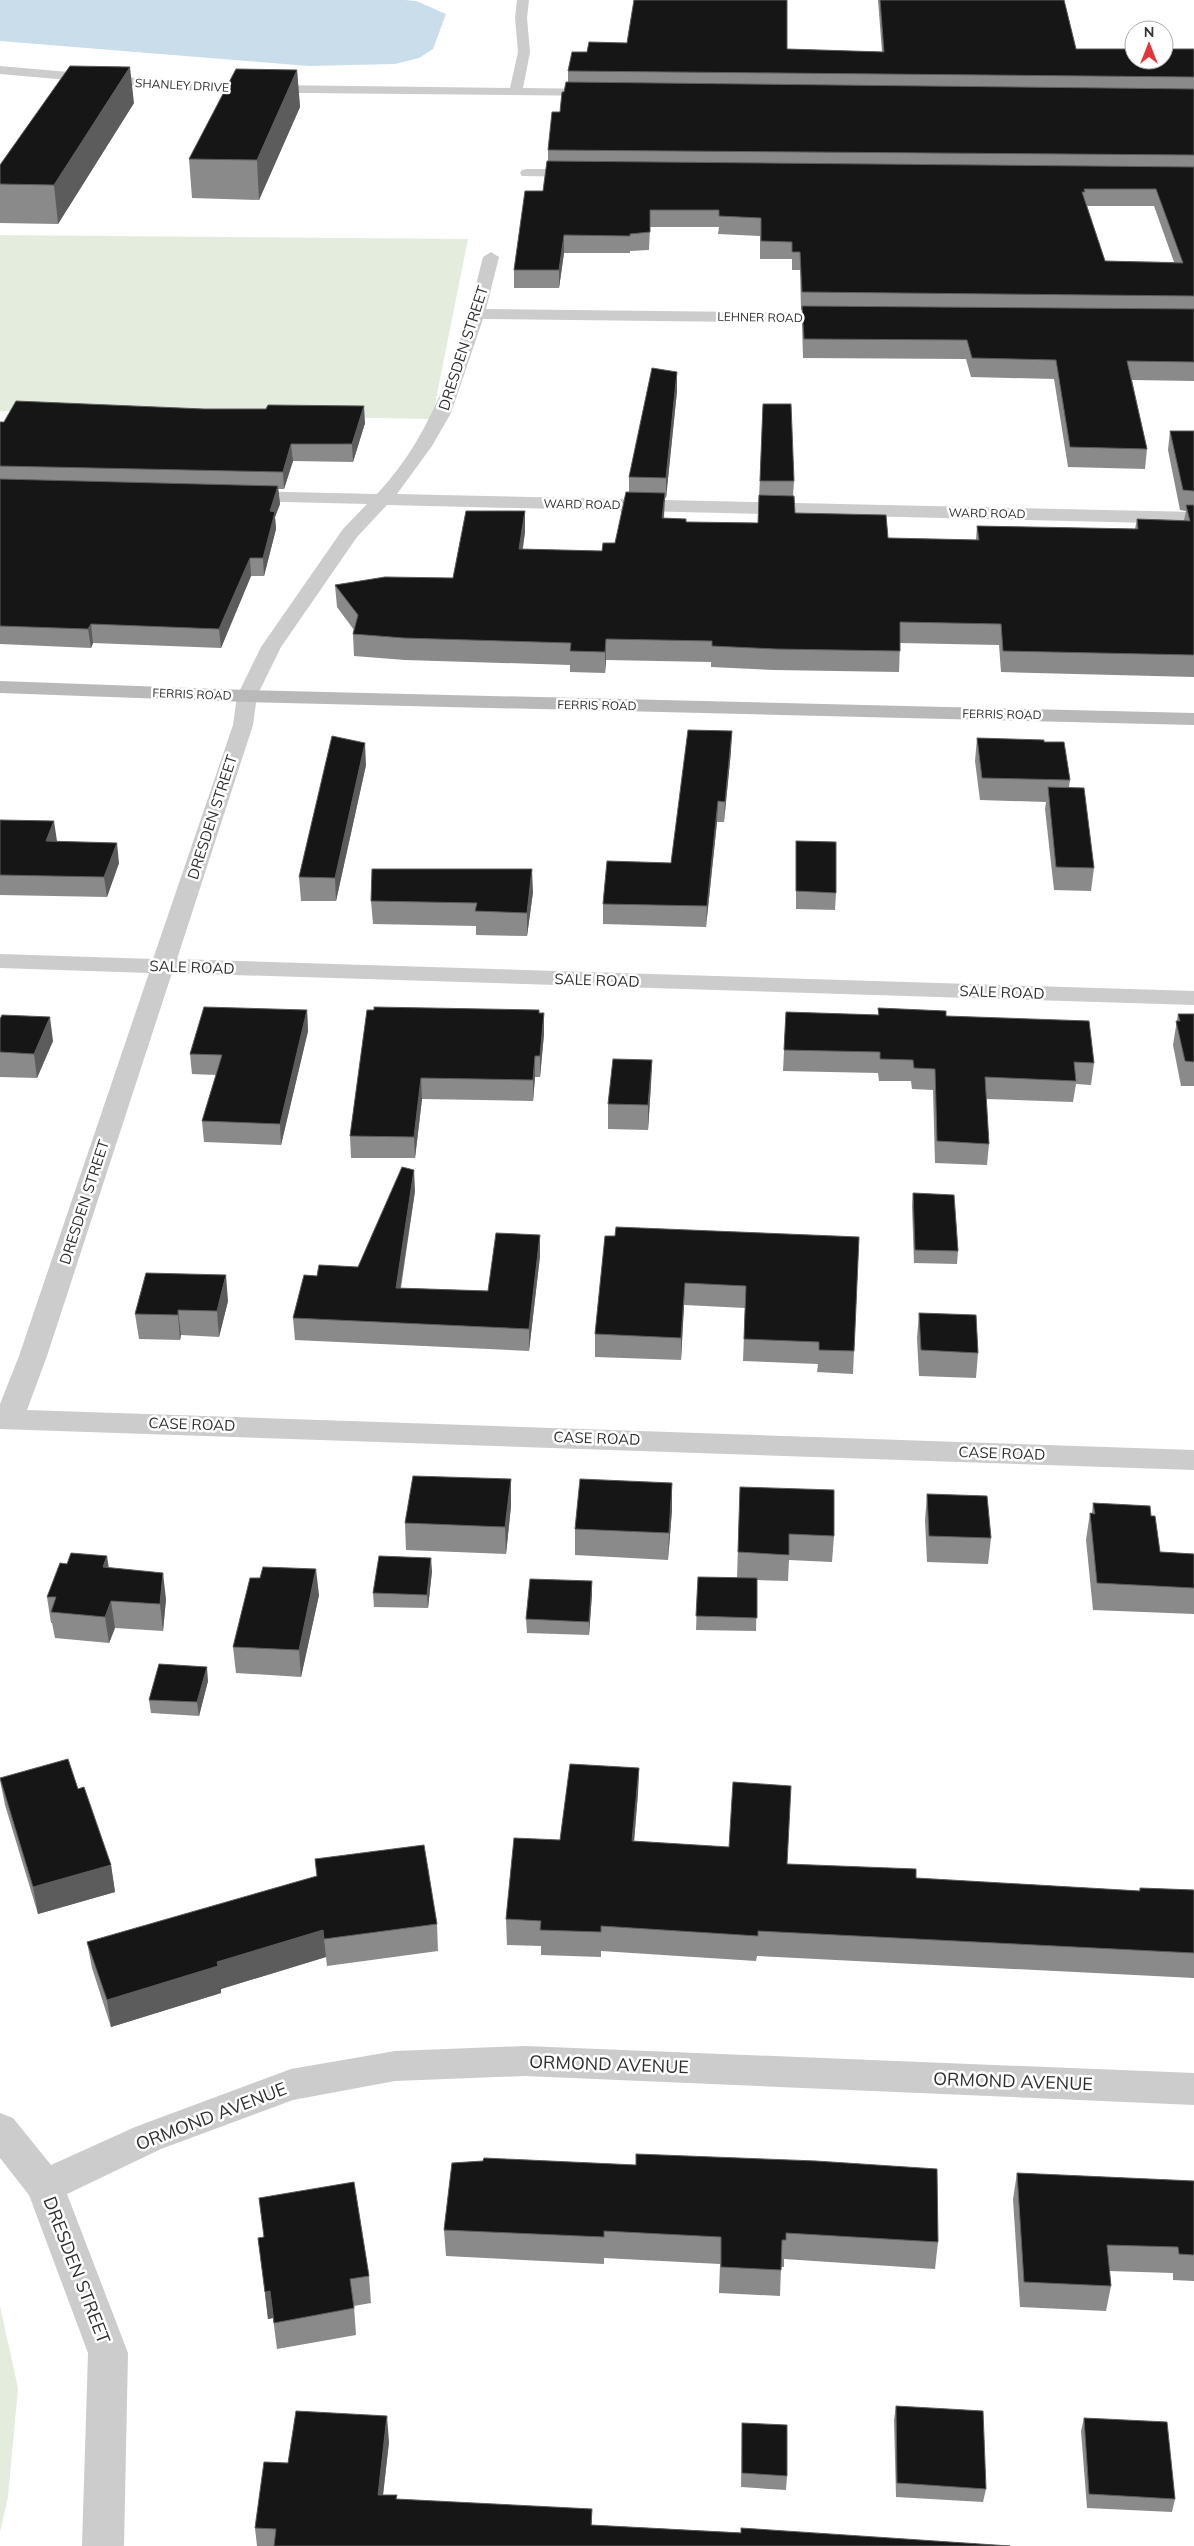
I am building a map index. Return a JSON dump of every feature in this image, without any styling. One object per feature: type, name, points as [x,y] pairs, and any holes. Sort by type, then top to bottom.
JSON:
[{"type":"main road","name":"FERRIS ROAD","points":[[0,687],[247,696],[1194,719]]},
{"type":"street","points":[[515,92],[523,62],[524,45],[520,28],[523,0]]},
{"type":"street","name":"SHANLEY DRIVE","points":[[0,70],[205,88],[615,93]]},
{"type":"street","points":[[527,173],[597,173]]},
{"type":"street","name":"DRESDEN STREET","points":[[5,1419],[33,1356],[242,725],[247,696],[271,647],[350,533],[391,490],[423,446],[442,414],[477,314],[491,257]]},
{"type":"street","name":"LEHNER ROAD","points":[[477,314],[858,318]]},
{"type":"street","name":"WARD ROAD","points":[[223,496],[1194,518]]},
{"type":"street","name":"SALE ROAD","points":[[0,962],[1194,998]]},
{"type":"street","name":"CASE ROAD","points":[[5,1419],[1194,1460]]},
{"type":"street","name":"ORMOND AVENUE","points":[[45,2186],[148,2138],[291,2085],[395,2066],[525,2061],[1194,2089]]},
{"type":"street","name":"DRESDEN STREET","points":[[0,2128],[45,2186],[108,2353],[103,2546]]},
{"type":"green space","points":[[0,235],[468,239],[432,419],[0,411]]},
{"type":"green space","points":[[0,2306],[18,2388],[8,2497],[0,2532]]},
{"type":"water","points":[[0,0],[405,0],[416,1],[446,14],[433,49],[419,58],[395,64],[308,66],[0,41]]},
{"type":"building","points":[[634,0],[787,0],[787,49],[884,52],[880,0],[1064,0],[1076,49],[1124,49],[1124,70],[1174,70],[1174,49],[1194,49],[1194,77],[568,71],[572,52],[587,52],[589,42],[627,43]]},
{"type":"building","points":[[70,66],[130,67],[54,185],[0,184],[0,165]]},
{"type":"building","points":[[236,69],[297,70],[257,160],[189,159]]},
{"type":"building","points":[[566,82],[1194,89],[1194,155],[548,150],[552,112],[560,112],[562,92],[564,92]]},
{"type":"building","points":[[547,161],[1194,167],[1194,296],[802,292],[800,252],[792,252],[792,242],[761,241],[761,218],[719,216],[719,210],[650,210],[650,232],[630,234],[630,236],[564,235],[559,270],[514,270],[525,191],[543,191]],"holes":[[[1084,189],[1156,189],[1183,263],[1105,261],[1082,192],[1085,192]]]},
{"type":"building","points":[[802,306],[1194,309],[1194,362],[1127,361],[1147,449],[1070,447],[1056,360],[972,358],[967,340],[804,339]]},
{"type":"building","points":[[652,368],[677,372],[666,478],[629,477]]},
{"type":"building","points":[[16,401],[204,409],[266,409],[268,405],[364,406],[352,444],[291,444],[283,472],[0,466],[0,422],[4,422]]},
{"type":"building","points":[[763,404],[791,404],[794,481],[760,481]]},
{"type":"building","points":[[1170,431],[1194,431],[1194,491],[1183,490]]},
{"type":"building","points":[[0,479],[278,486],[270,511],[275,512],[263,558],[250,558],[219,629],[91,624],[88,629],[0,626]]},
{"type":"building","points":[[626,492],[665,493],[662,518],[686,519],[686,522],[758,523],[759,495],[794,496],[795,513],[886,515],[888,538],[979,540],[977,526],[1138,529],[1137,519],[1190,521],[1186,505],[1194,505],[1194,655],[1003,651],[1001,624],[900,622],[900,651],[776,649],[712,646],[712,641],[606,639],[605,652],[570,651],[571,643],[404,638],[353,634],[358,615],[335,585],[385,577],[453,578],[466,511],[525,511],[519,549],[602,551],[603,543],[615,543]]},
{"type":"building","points":[[688,730],[732,731],[725,802],[718,801],[707,906],[603,904],[607,861],[671,863]]},
{"type":"building","points":[[332,736],[365,743],[335,878],[299,877]]},
{"type":"building","points":[[977,738],[1064,742],[1070,780],[982,778]]},
{"type":"building","points":[[1048,787],[1084,788],[1094,868],[1056,867]]},
{"type":"building","points":[[0,820],[54,821],[46,841],[117,843],[104,877],[0,875]]},
{"type":"building","points":[[796,841],[836,842],[836,893],[796,891]]},
{"type":"building","points":[[372,869],[532,869],[527,913],[475,911],[477,903],[371,901]]},
{"type":"building","points":[[204,1007],[307,1010],[280,1124],[202,1121],[222,1055],[190,1054]]},
{"type":"building","points":[[374,1007],[539,1010],[539,1013],[544,1013],[540,1056],[535,1056],[533,1080],[421,1078],[414,1137],[350,1136],[367,1010],[374,1010]]},
{"type":"building","points":[[878,1008],[946,1011],[946,1016],[1089,1021],[1094,1063],[1074,1062],[1076,1081],[985,1077],[989,1144],[937,1141],[935,1069],[914,1068],[913,1060],[880,1059],[880,1052],[784,1050],[786,1012],[879,1015]]},
{"type":"building","points":[[1178,1014],[1194,1014],[1194,1062],[1185,1061],[1176,1021],[1180,1021]]},
{"type":"building","points":[[2,1015],[50,1017],[34,1054],[0,1052],[0,1019]]},
{"type":"building","points":[[613,1059],[652,1060],[648,1105],[608,1104]]},
{"type":"building","points":[[402,1167],[414,1170],[396,1288],[488,1291],[496,1233],[540,1235],[529,1329],[293,1318],[304,1275],[317,1276],[319,1265],[358,1267]]},
{"type":"building","points":[[913,1193],[954,1195],[958,1251],[915,1250]]},
{"type":"building","points":[[616,1227],[859,1237],[854,1351],[819,1350],[819,1342],[744,1339],[746,1286],[685,1283],[681,1338],[595,1334],[605,1236],[615,1236]]},
{"type":"building","points":[[146,1273],[226,1275],[217,1311],[178,1310],[178,1315],[135,1314]]},
{"type":"building","points":[[919,1313],[976,1315],[978,1353],[921,1350]]},
{"type":"building","points":[[413,1476],[511,1479],[505,1527],[405,1523]]},
{"type":"building","points":[[580,1479],[672,1483],[669,1533],[575,1529]]},
{"type":"building","points":[[740,1487],[834,1490],[834,1536],[789,1534],[789,1555],[738,1552]]},
{"type":"building","points":[[927,1494],[987,1496],[991,1538],[929,1536]]},
{"type":"building","points":[[1093,1503],[1150,1506],[1151,1516],[1155,1516],[1160,1552],[1194,1554],[1194,1588],[1097,1583],[1090,1513],[1095,1514]]},
{"type":"building","points":[[71,1553],[107,1556],[103,1567],[163,1573],[160,1604],[111,1601],[105,1617],[51,1612],[56,1597],[47,1597],[60,1563],[67,1564]]},
{"type":"building","points":[[379,1556],[431,1558],[427,1595],[373,1593]]},
{"type":"building","points":[[263,1567],[316,1569],[299,1650],[233,1647],[250,1578],[260,1578]]},
{"type":"building","points":[[698,1577],[757,1578],[757,1618],[696,1616]]},
{"type":"building","points":[[530,1579],[592,1581],[589,1622],[526,1619]]},
{"type":"building","points":[[159,1664],[207,1667],[197,1702],[149,1700]]},
{"type":"building","points":[[68,1759],[78,1789],[84,1787],[111,1865],[33,1887],[0,1778]]},
{"type":"building","points":[[570,1764],[639,1768],[632,1841],[729,1847],[733,1782],[791,1786],[787,1864],[916,1869],[916,1878],[1140,1891],[1140,1888],[1194,1890],[1194,1953],[758,1931],[758,1936],[601,1926],[601,1932],[540,1930],[541,1921],[506,1919],[514,1838],[560,1840]]},
{"type":"building","points":[[424,1845],[437,1924],[324,1939],[323,1930],[217,1962],[218,1966],[107,2000],[87,1942],[317,1876],[315,1859]]},
{"type":"building","points":[[636,2154],[816,2161],[937,2169],[938,2242],[786,2233],[786,2240],[782,2240],[781,2270],[721,2267],[721,2237],[604,2231],[604,2237],[444,2230],[452,2163],[483,2161],[484,2158],[636,2165]]},
{"type":"building","points":[[1017,2173],[1194,2181],[1194,2255],[1179,2254],[1178,2247],[1107,2245],[1111,2286],[1024,2282]]},
{"type":"building","points":[[354,2182],[369,2276],[350,2279],[354,2308],[274,2323],[270,2291],[265,2292],[258,2238],[264,2237],[259,2198]]},
{"type":"building","points":[[896,2406],[983,2411],[986,2489],[897,2483]]},
{"type":"building","points":[[296,2411],[387,2416],[378,2495],[397,2495],[396,2499],[592,2509],[591,2525],[741,2533],[741,2528],[1010,2546],[274,2546],[276,2529],[255,2528],[264,2462],[288,2463]]},
{"type":"building","points":[[1084,2418],[1167,2422],[1175,2499],[1089,2494]]},
{"type":"building","points":[[742,2423],[787,2425],[787,2476],[742,2473]]}]
